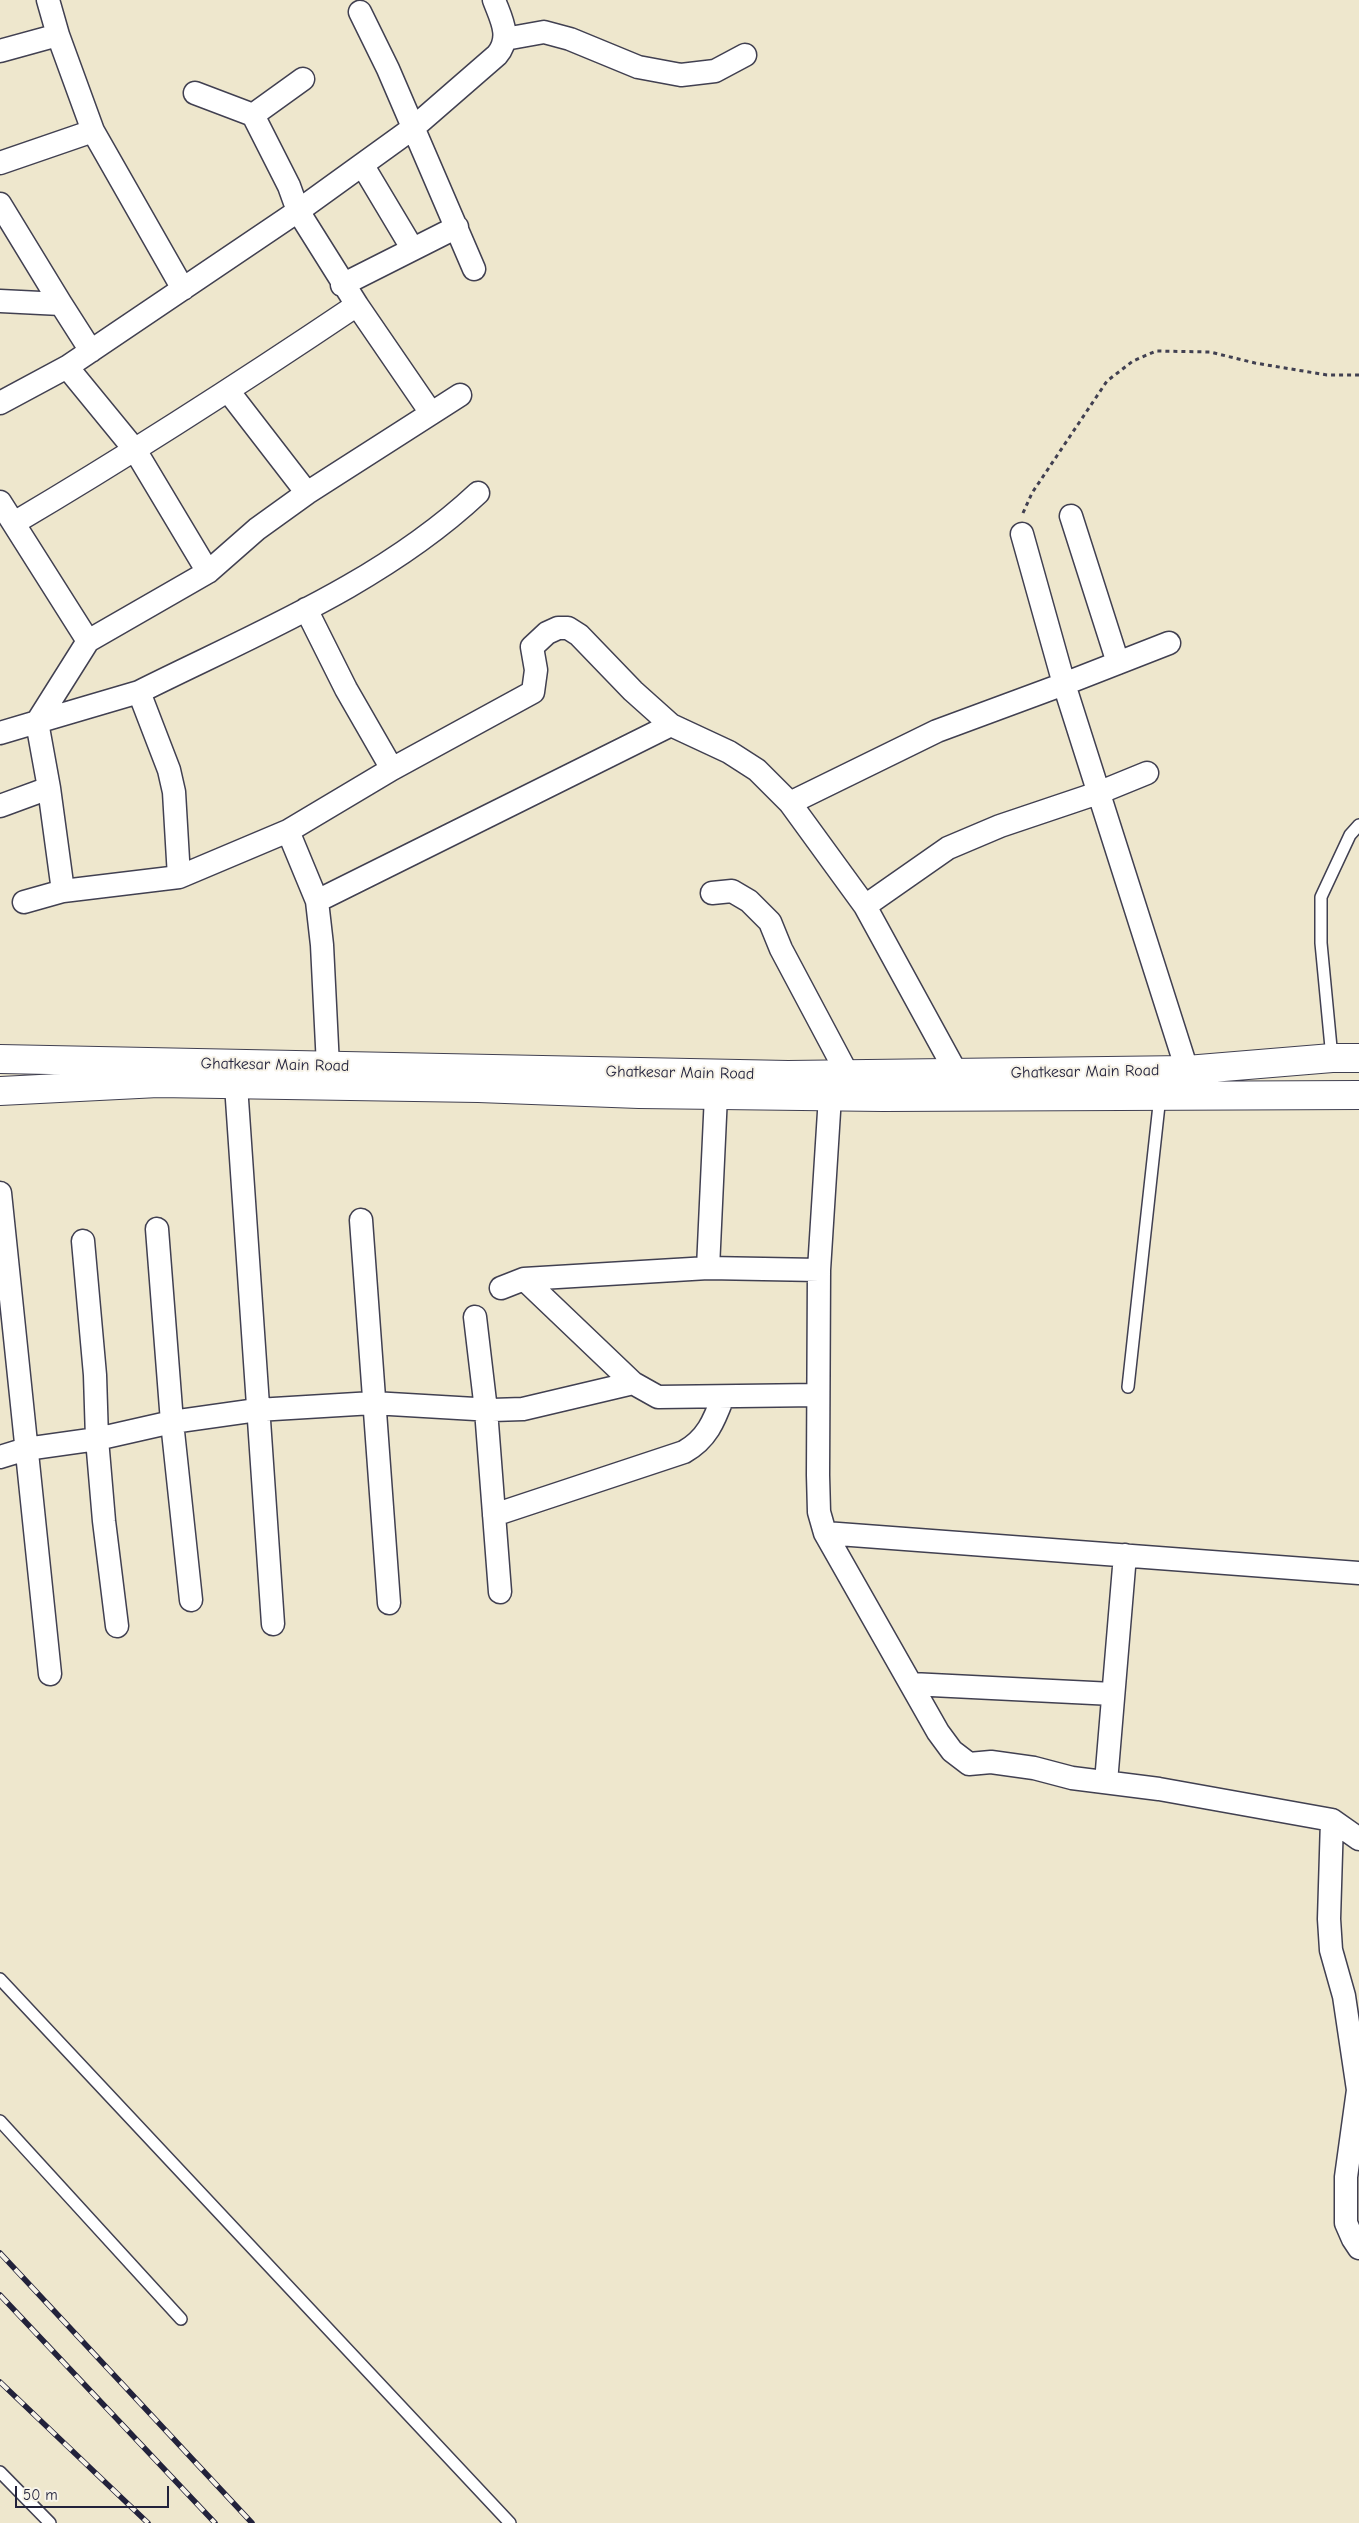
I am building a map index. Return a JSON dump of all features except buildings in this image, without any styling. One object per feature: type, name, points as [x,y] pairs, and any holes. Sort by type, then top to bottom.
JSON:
[{"type":"main road","name":"Ghatkesar Main Road","points":[[0,1058],[716,1095],[1160,1096],[1188,1083],[1346,1058]]},
{"type":"main road","name":"Ghatkesar Main Road","points":[[0,1091],[158,1083],[236,1084],[327,1076],[957,1074],[1188,1083],[1359,1094]]},
{"type":"street","points":[[48,0],[58,35],[93,131],[183,289]]},
{"type":"street","points":[[0,402],[67,367],[298,211],[363,166],[413,128],[504,47],[506,39],[505,30],[494,0]]},
{"type":"street","points":[[360,12],[474,269]]},
{"type":"street","points":[[506,39],[544,32],[570,40],[638,68],[681,75],[715,71],[745,55]]},
{"type":"street","points":[[0,51],[58,35]]},
{"type":"street","points":[[253,115],[303,79]]},
{"type":"street","points":[[195,93],[253,115],[289,186],[298,211],[342,284],[431,413]]},
{"type":"street","points":[[0,163],[93,131]]},
{"type":"street","points":[[363,166],[412,248]]},
{"type":"street","points":[[0,204],[91,351]]},
{"type":"street","points":[[342,284],[457,227]]},
{"type":"street","points":[[0,301],[61,304]]},
{"type":"street","points":[[14,523],[229,392],[357,305]]},
{"type":"street","points":[[67,367],[135,450],[208,572]]},
{"type":"street","points":[[229,392],[307,493]]},
{"type":"street","points":[[64,891],[37,722],[88,641],[208,572],[257,529],[307,493],[460,395]]},
{"type":"street","points":[[0,733],[139,692],[306,609],[412,548],[455,515],[478,493]]},
{"type":"street","points":[[0,502],[88,641]]},
{"type":"street","points":[[1071,516],[1118,663]]},
{"type":"street","points":[[1022,534],[1064,684],[1188,1083]]},
{"type":"street","points":[[306,609],[346,690],[392,770]]},
{"type":"street","points":[[24,902],[64,891],[179,877],[288,831],[392,770],[534,692],[536,670],[532,647],[537,640],[558,628],[568,628],[579,635],[633,690],[671,725],[729,752],[757,770],[790,803],[865,906],[957,1074]]},
{"type":"street","points":[[790,803],[938,731],[1169,644]]},
{"type":"street","points":[[139,692],[169,770],[174,792],[179,877]]},
{"type":"street","points":[[317,901],[671,725]]},
{"type":"street","points":[[865,906],[948,848],[1000,826],[1098,793],[1147,773]]},
{"type":"street","points":[[0,806],[49,788]]},
{"type":"street","points":[[288,831],[317,901],[322,945],[327,1076]]},
{"type":"street","points":[[712,893],[732,891],[748,901],[770,922],[781,949],[848,1075]]},
{"type":"street","points":[[236,1084],[273,1624]]},
{"type":"street","points":[[708,1268],[716,1095]]},
{"type":"street","points":[[830,1096],[819,1270],[819,1512],[825,1533],[911,1684],[952,1751],[969,1764],[992,1762],[1332,1820],[1357,1839]]},
{"type":"street","points":[[0,1194],[50,1674]]},
{"type":"street","points":[[361,1220],[389,1603]]},
{"type":"street","points":[[157,1229],[172,1422],[191,1600]]},
{"type":"street","points":[[83,1241],[95,1375],[97,1439],[117,1626]]},
{"type":"street","points":[[501,1288],[524,1279],[708,1268],[819,1270]]},
{"type":"street","points":[[524,1279],[633,1383],[658,1397],[818,1395]]},
{"type":"street","points":[[475,1317],[486,1410],[500,1592]]},
{"type":"street","points":[[0,1457],[26,1449],[97,1439],[172,1422],[257,1410],[373,1402],[486,1410],[523,1409],[633,1383]]},
{"type":"street","points":[[494,1515],[684,1452],[703,1438],[713,1425],[723,1397]]},
{"type":"street","points":[[825,1533],[1359,1573]]},
{"type":"street","points":[[1106,1782],[1125,1556]]},
{"type":"street","points":[[911,1684],[1113,1694]]},
{"type":"street","points":[[1332,1820],[1329,1919],[1331,1950],[1344,1996],[1359,2097],[1346,2177],[1346,2223],[1352,2240],[1359,2248]]},
{"type":"lane","points":[[1346,1058],[1321,942],[1321,897],[1350,835],[1359,825]]},
{"type":"lane","points":[[1128,1387],[1160,1096]]},
{"type":"lane","points":[[0,1979],[510,2523]]},
{"type":"lane","points":[[0,2121],[181,2319]]},
{"type":"lane","points":[[0,2472],[50,2523]]},
{"type":"path","points":[[1022,534],[1023,515],[1032,493],[1107,381],[1133,361],[1156,350],[1210,352],[1255,363],[1327,375],[1359,375]]},
{"type":"railway","points":[[0,2253],[252,2523]]},
{"type":"railway","points":[[0,2295],[215,2523]]},
{"type":"railway","points":[[0,2382],[148,2523]]}]
